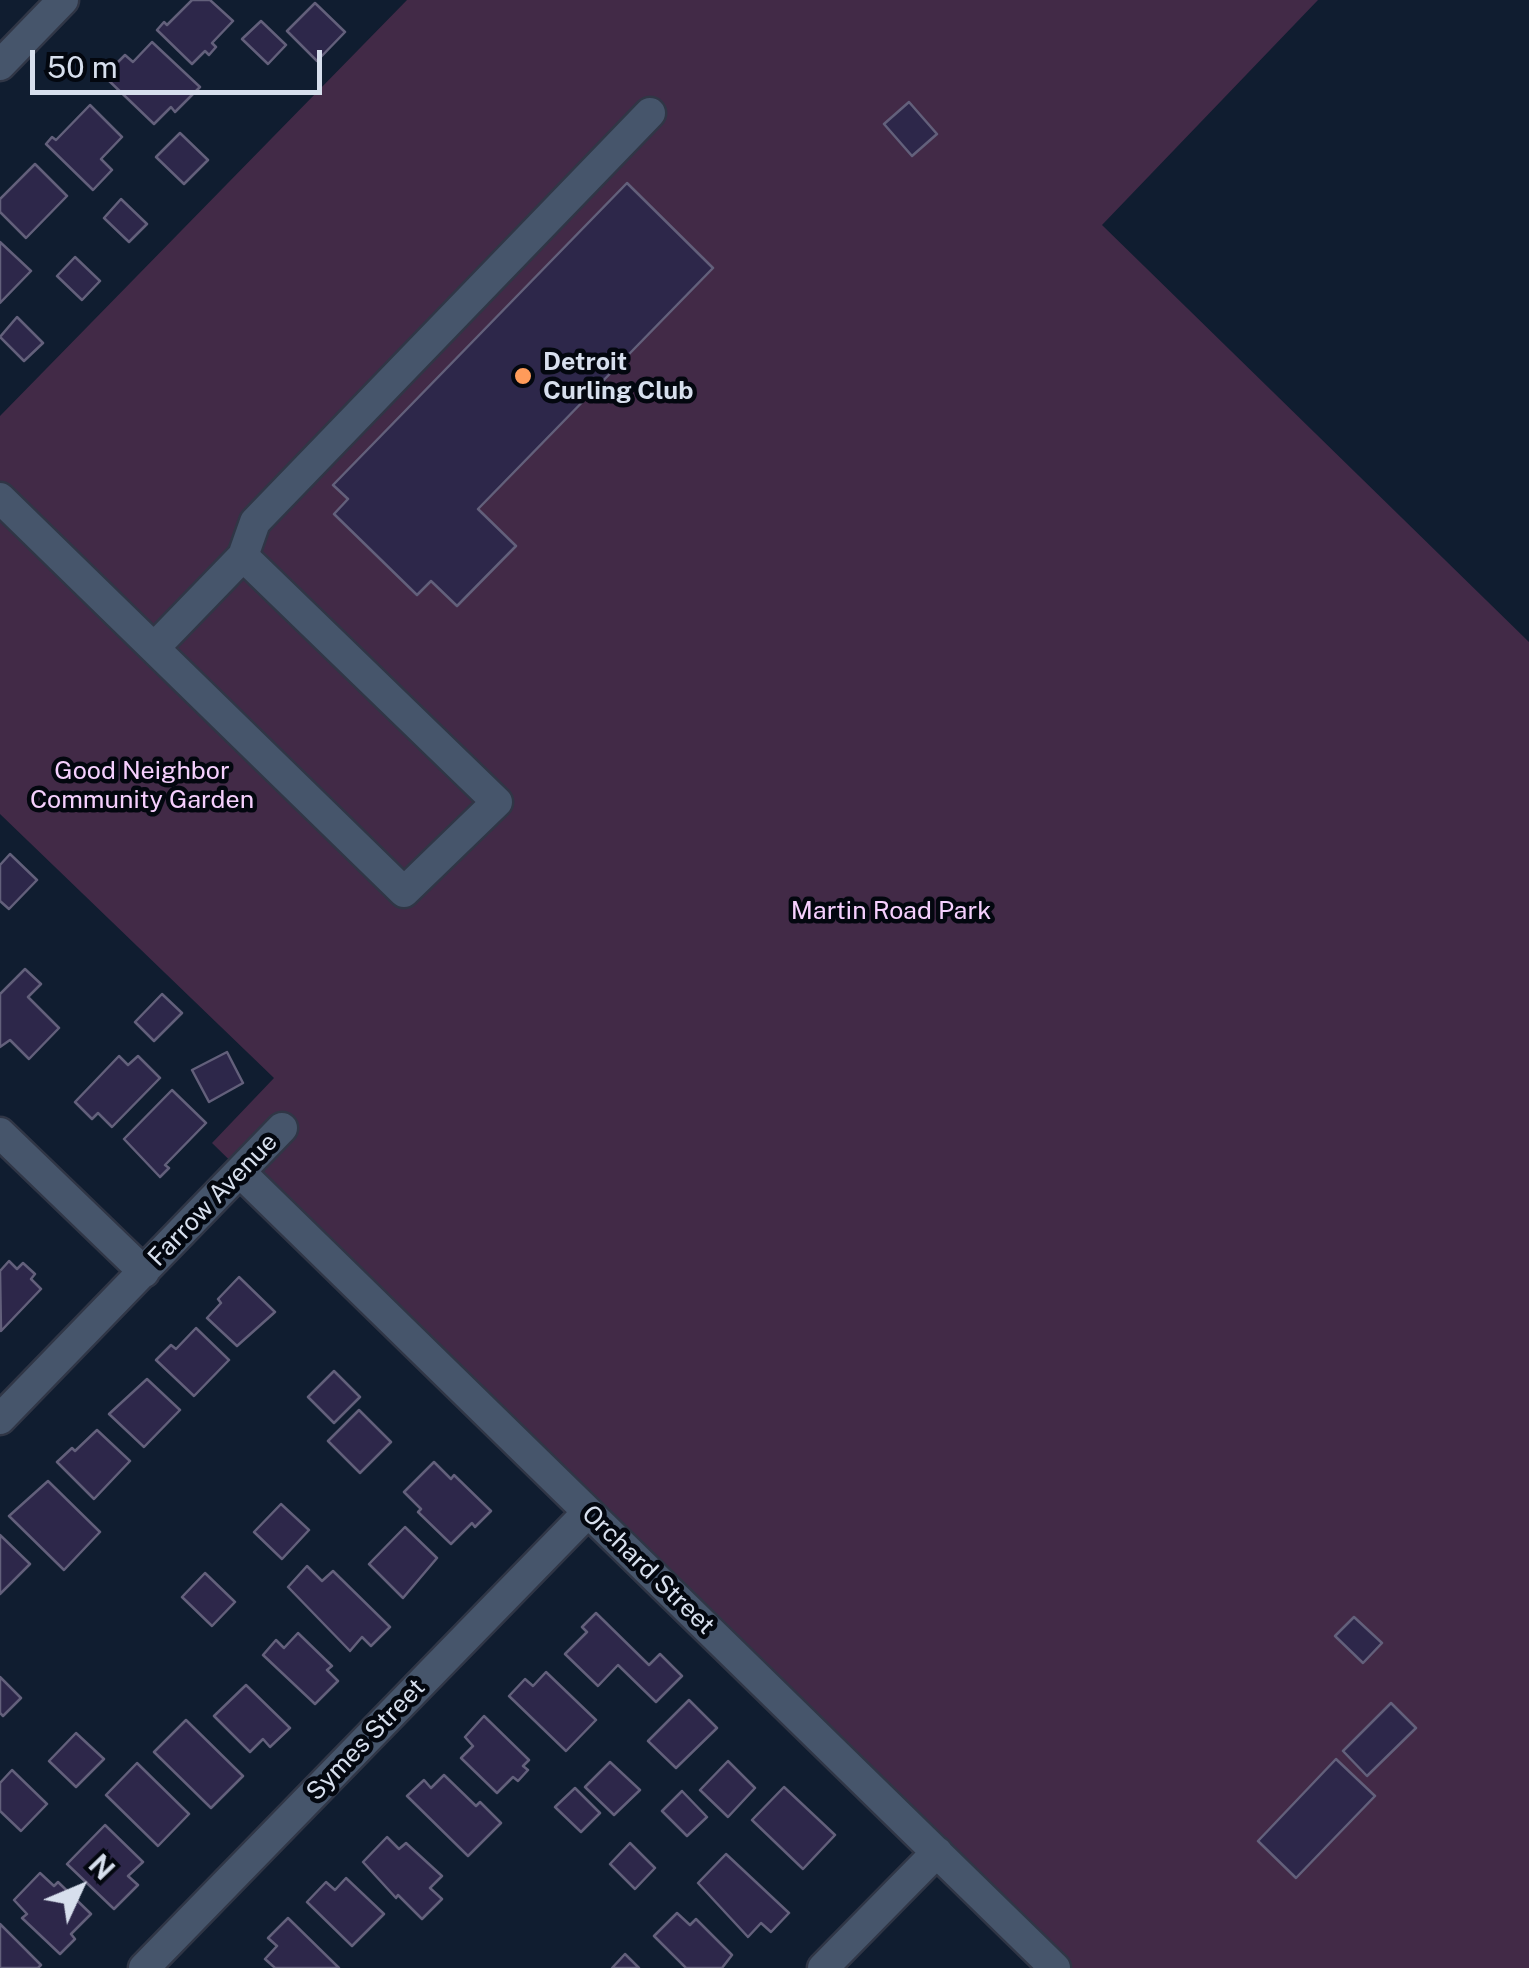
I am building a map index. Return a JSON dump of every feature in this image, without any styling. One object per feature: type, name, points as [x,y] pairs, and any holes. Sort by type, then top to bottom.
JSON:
[{"type":"street","points":[[0,66],[64,0]]},
{"type":"street","points":[[147,641],[243,556],[255,522],[650,113]]},
{"type":"street","points":[[0,498],[404,892],[497,802],[243,556]]},
{"type":"street","name":"Farrow Avenue","points":[[0,1419],[282,1128]]},
{"type":"street","points":[[0,1132],[144,1272]]},
{"type":"street","name":"Orchard Street","points":[[240,1172],[1055,1968]]},
{"type":"street","name":"Symes Street","points":[[144,1968],[588,1512]]},
{"type":"street","points":[[823,1968],[936,1852]]},
{"type":"green space","name":"Martin Road Park","points":[[407,0],[1318,0],[1102,225],[1529,642],[1529,1968],[1057,1968],[212,1143],[274,1078],[0,814],[0,416]]},
{"type":"building","points":[[192,0],[210,0],[233,21],[212,43],[216,47],[209,55],[205,51],[192,64],[157,30]]},
{"type":"building","points":[[315,3],[345,32],[317,61],[287,31]]},
{"type":"building","points":[[261,21],[286,45],[268,64],[242,39]]},
{"type":"building","points":[[152,42],[200,87],[175,112],[171,107],[154,124],[104,76],[125,55],[133,62]]},
{"type":"building","points":[[909,102],[937,134],[912,156],[884,124]]},
{"type":"building","points":[[90,105],[122,137],[101,159],[112,170],[93,190],[46,144],[52,137],[56,140]]},
{"type":"building","points":[[180,133],[208,160],[184,184],[156,157]]},
{"type":"building","points":[[35,164],[67,196],[26,238],[0,212],[0,199]]},
{"type":"building","name":"Detroit Curling Club","points":[[627,183],[713,268],[478,509],[516,546],[457,606],[431,581],[417,595],[334,514],[348,499],[333,485]]},
{"type":"building","points":[[121,199],[147,224],[129,242],[104,218]]},
{"type":"building","points":[[0,242],[31,271],[0,303]]},
{"type":"building","points":[[75,257],[100,281],[82,300],[57,276]]},
{"type":"building","points":[[17,317],[43,343],[24,361],[0,337]]},
{"type":"building","points":[[10,854],[37,880],[9,909],[0,901],[0,865]]},
{"type":"building","points":[[25,969],[41,984],[28,997],[59,1028],[29,1059],[10,1040],[0,1047],[0,994]]},
{"type":"building","points":[[162,994],[182,1013],[154,1041],[135,1022]]},
{"type":"building","points":[[227,1052],[243,1083],[209,1102],[192,1070]]},
{"type":"building","points":[[119,1056],[128,1065],[138,1056],[160,1078],[112,1127],[98,1113],[92,1119],[75,1102]]},
{"type":"building","points":[[172,1090],[206,1123],[165,1165],[169,1168],[160,1177],[124,1139]]},
{"type":"building","points":[[9,1261],[17,1269],[23,1263],[35,1274],[31,1279],[41,1289],[1,1331],[0,1271]]},
{"type":"building","points":[[239,1277],[275,1312],[237,1346],[207,1318],[221,1303],[218,1299]]},
{"type":"building","points":[[196,1328],[229,1360],[194,1396],[156,1360],[171,1345],[176,1349]]},
{"type":"building","points":[[334,1371],[360,1397],[334,1423],[308,1397]]},
{"type":"building","points":[[147,1379],[180,1410],[144,1447],[109,1414]]},
{"type":"building","points":[[359,1410],[391,1442],[360,1473],[328,1441]]},
{"type":"building","points":[[97,1430],[130,1461],[94,1499],[57,1462]]},
{"type":"building","points":[[434,1462],[451,1479],[454,1475],[491,1511],[451,1544],[418,1512],[421,1509],[404,1492]]},
{"type":"building","points":[[48,1481],[100,1532],[64,1570],[9,1516]]},
{"type":"building","points":[[281,1504],[309,1530],[282,1559],[254,1532]]},
{"type":"building","points":[[405,1527],[437,1558],[403,1598],[369,1564]]},
{"type":"building","points":[[0,1535],[30,1564],[0,1594]]},
{"type":"building","points":[[307,1566],[322,1581],[333,1571],[390,1627],[371,1646],[362,1637],[350,1651],[288,1587]]},
{"type":"building","points":[[205,1573],[235,1602],[212,1626],[182,1597]]},
{"type":"building","points":[[596,1613],[649,1665],[660,1654],[682,1676],[656,1702],[618,1665],[598,1686],[565,1654],[587,1632],[582,1627]]},
{"type":"building","points":[[1354,1617],[1382,1643],[1363,1663],[1335,1636]]},
{"type":"building","points":[[298,1633],[332,1666],[327,1670],[338,1681],[315,1704],[263,1655],[276,1640],[284,1648]]},
{"type":"building","points":[[546,1672],[596,1720],[566,1751],[509,1696],[525,1679],[533,1686]]},
{"type":"building","points":[[0,1677],[21,1698],[3,1716],[0,1713]]},
{"type":"building","points":[[246,1685],[290,1728],[270,1747],[263,1739],[250,1752],[214,1716]]},
{"type":"building","points":[[689,1700],[717,1728],[676,1768],[648,1741]]},
{"type":"building","points":[[1391,1703],[1416,1728],[1367,1776],[1343,1751]]},
{"type":"building","points":[[484,1716],[529,1760],[523,1766],[528,1770],[518,1781],[513,1777],[497,1793],[461,1758],[473,1746],[465,1737]]},
{"type":"building","points":[[186,1720],[243,1776],[211,1808],[154,1752]]},
{"type":"building","points":[[76,1733],[104,1759],[76,1787],[49,1761]]},
{"type":"building","points":[[1336,1759],[1375,1796],[1296,1878],[1258,1841]]},
{"type":"building","points":[[728,1761],[755,1788],[728,1817],[700,1790]]},
{"type":"building","points":[[610,1762],[640,1790],[614,1815],[585,1787]]},
{"type":"building","points":[[137,1763],[189,1814],[158,1846],[106,1795]]},
{"type":"building","points":[[12,1770],[47,1804],[21,1831],[0,1811],[0,1783]]},
{"type":"building","points":[[444,1775],[476,1806],[480,1802],[501,1823],[468,1856],[407,1796],[424,1780],[431,1788]]},
{"type":"building","points":[[784,1787],[835,1835],[803,1869],[752,1820]]},
{"type":"building","points":[[575,1788],[600,1813],[581,1832],[555,1807]]},
{"type":"building","points":[[682,1791],[707,1817],[687,1836],[662,1811]]},
{"type":"building","points":[[105,1825],[143,1862],[128,1876],[138,1885],[114,1909],[67,1864]]},
{"type":"building","points":[[387,1837],[399,1849],[406,1843],[442,1876],[430,1888],[442,1899],[422,1919],[363,1862]]},
{"type":"building","points":[[630,1843],[655,1868],[635,1889],[610,1864]]},
{"type":"building","points":[[726,1854],[789,1913],[771,1932],[761,1923],[748,1937],[698,1883]]},
{"type":"building","points":[[40,1873],[54,1886],[58,1882],[91,1914],[71,1934],[75,1939],[60,1954],[22,1918],[27,1914],[14,1900]]},
{"type":"building","points":[[346,1878],[384,1914],[352,1946],[307,1902],[326,1882],[335,1890]]},
{"type":"building","points":[[677,1913],[690,1925],[696,1919],[732,1955],[722,1968],[686,1968],[654,1936]]},
{"type":"building","points":[[288,1918],[339,1968],[275,1968],[265,1959],[277,1946],[268,1938]]},
{"type":"building","points":[[0,1924],[41,1965],[38,1968],[0,1968]]},
{"type":"building","points":[[625,1954],[639,1968],[612,1968]]},
{"type":"place","name":"Detroit Curling Club","points":[[523,376]]},
{"type":"park label","name":"Good Neighbor Community Garden","points":[[142,786]]}]
